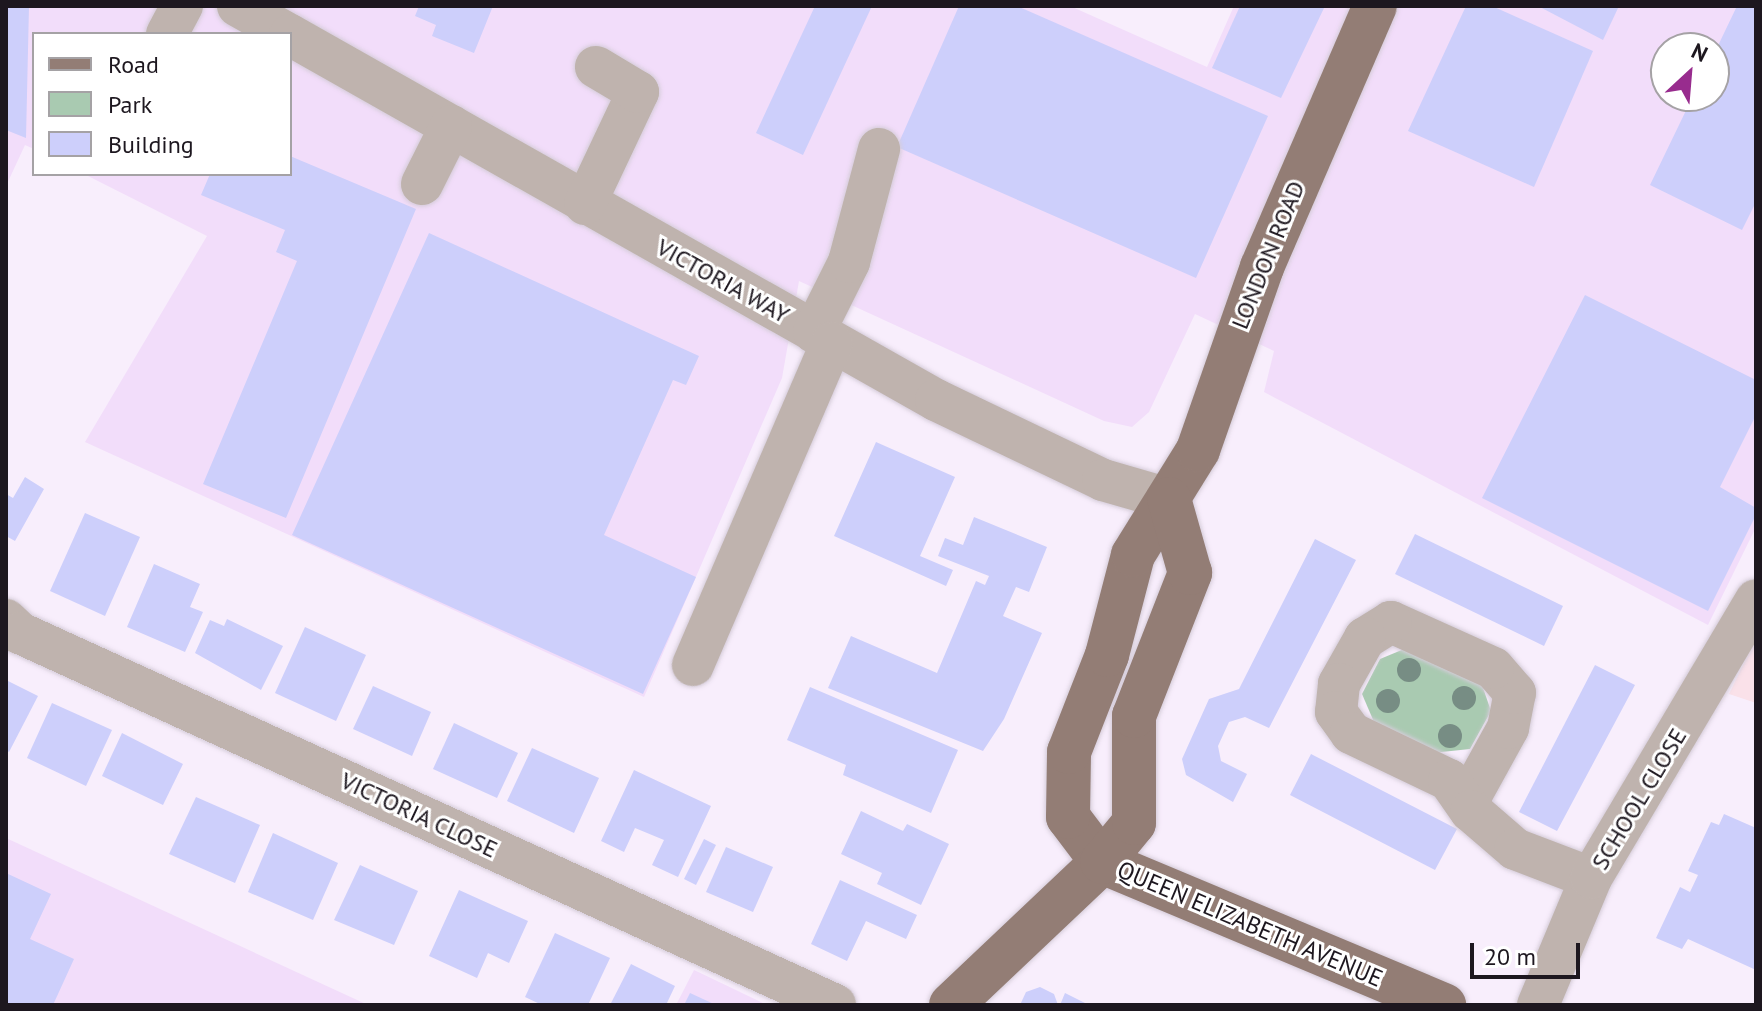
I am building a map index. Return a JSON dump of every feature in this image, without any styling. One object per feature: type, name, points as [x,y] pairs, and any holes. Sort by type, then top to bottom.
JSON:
[{"type":"main road","name":"LONDON ROAD","points":[[1102,862],[1068,817],[1069,752],[1107,655],[1133,555],[1198,450],[1262,267],[1369,8]]},
{"type":"main road","points":[[951,1005],[1102,862],[1134,823],[1134,716],[1190,573],[1169,499]]},
{"type":"main road","name":"QUEEN ELIZABETH AVENUE","points":[[1102,862],[1444,1005]]},
{"type":"street","points":[[168,32],[182,6]]},
{"type":"street","name":"VICTORIA WAY","points":[[238,6],[285,32]]},
{"type":"street","name":"VICTORIA WAY","points":[[292,36],[936,400],[1103,480],[1169,499]]},
{"type":"street","points":[[585,204],[638,92],[596,67]]},
{"type":"street","points":[[422,184],[451,126]]},
{"type":"street","points":[[693,665],[823,337],[849,262],[879,149]]},
{"type":"street","name":"SCHOOL CLOSE","points":[[1538,1005],[1591,878],[1756,600]]},
{"type":"street","name":"VICTORIA CLOSE","points":[[6,620],[20,633],[835,1005]]},
{"type":"street","points":[[1471,811],[1471,795],[1508,728],[1515,693],[1493,668],[1391,622],[1365,638],[1339,684],[1336,712],[1351,733],[1449,780],[1471,811],[1515,849],[1591,878]]},
{"type":"shaded area","points":[[6,6],[1070,6],[1207,67],[1234,6],[1756,6],[1756,527],[1708,625],[1264,392],[1274,351],[1195,314],[1149,412],[1132,427],[1104,421],[799,281],[782,378],[644,697],[85,442],[207,236],[88,176],[292,176],[292,32],[32,32],[32,148],[25,145],[6,186]]},
{"type":"shaded area","points":[[1756,638],[1756,703],[1729,694]]},
{"type":"shaded area","points":[[6,838],[368,1005],[6,1005]]},
{"type":"shaded area","points":[[694,970],[767,1005],[676,1005]]},
{"type":"green space","points":[[1409,647],[1481,682],[1491,711],[1470,749],[1432,753],[1374,722],[1362,694],[1380,659]]},
{"type":"building","points":[[6,6],[29,6],[26,138],[6,130]]},
{"type":"building","points":[[419,6],[493,6],[474,53],[432,36],[436,25],[415,16]]},
{"type":"building","points":[[815,6],[872,6],[803,155],[756,133]]},
{"type":"building","points":[[959,6],[1017,6],[1268,116],[1196,278],[897,147]]},
{"type":"building","points":[[1240,6],[1325,6],[1281,98],[1212,68]]},
{"type":"building","points":[[1466,6],[1492,6],[1593,51],[1534,187],[1408,131]]},
{"type":"building","points":[[1538,6],[1619,6],[1603,40]]},
{"type":"building","points":[[1737,6],[1756,6],[1756,202],[1742,230],[1650,185],[1685,112],[1730,112],[1730,32],[1725,32]]},
{"type":"building","points":[[292,157],[416,209],[286,518],[203,484],[297,261],[276,252],[285,230],[201,195],[209,176],[292,176]]},
{"type":"building","points":[[429,233],[699,356],[686,385],[673,380],[604,535],[696,577],[643,694],[292,535]]},
{"type":"building","points":[[1585,295],[1756,380],[1756,415],[1720,487],[1756,508],[1756,515],[1708,611],[1482,498]]},
{"type":"building","points":[[876,442],[955,477],[920,556],[953,570],[946,586],[834,536]]},
{"type":"building","points":[[25,477],[44,489],[15,541],[6,536],[6,494],[13,498]]},
{"type":"building","points":[[85,513],[140,537],[105,616],[50,591]]},
{"type":"building","points":[[974,517],[1047,547],[1029,592],[1016,587],[1003,616],[1042,633],[1004,719],[983,751],[828,688],[851,636],[937,673],[976,581],[985,585],[989,576],[938,556],[945,538],[963,545]]},
{"type":"building","points":[[1415,534],[1563,606],[1544,646],[1395,574]]},
{"type":"building","points":[[1315,539],[1356,560],[1269,728],[1245,717],[1229,722],[1218,746],[1221,761],[1247,774],[1233,802],[1186,775],[1182,759],[1209,699],[1239,689]]},
{"type":"building","points":[[154,564],[200,584],[190,607],[203,612],[185,652],[127,627]]},
{"type":"building","points":[[227,619],[283,646],[261,690],[195,653],[210,620],[224,626]]},
{"type":"building","points":[[305,627],[366,655],[336,721],[275,693]]},
{"type":"building","points":[[1595,665],[1635,685],[1557,831],[1519,812]]},
{"type":"building","points":[[6,680],[38,696],[9,752],[6,750]]},
{"type":"building","points":[[373,686],[431,712],[412,756],[353,729]]},
{"type":"building","points":[[810,687],[958,750],[931,813],[843,775],[846,765],[787,740]]},
{"type":"building","points":[[52,703],[112,730],[86,786],[27,758]]},
{"type":"building","points":[[454,723],[518,753],[497,798],[433,769]]},
{"type":"building","points":[[122,733],[183,764],[163,805],[102,776]]},
{"type":"building","points":[[532,748],[599,778],[574,833],[507,801]]},
{"type":"building","points":[[1311,754],[1457,829],[1435,870],[1290,795]]},
{"type":"building","points":[[634,770],[711,806],[678,877],[652,865],[664,840],[635,828],[624,852],[601,841]]},
{"type":"building","points":[[196,797],[260,825],[235,883],[169,854]]},
{"type":"building","points":[[861,811],[903,831],[907,824],[949,844],[921,905],[877,884],[882,873],[841,854]]},
{"type":"building","points":[[1724,814],[1756,828],[1756,970],[1688,939],[1682,949],[1656,938],[1680,887],[1690,892],[1698,875],[1688,871],[1711,822],[1719,825]]},
{"type":"building","points":[[273,833],[338,863],[313,920],[248,892]]},
{"type":"building","points":[[704,839],[716,845],[696,885],[684,879]]},
{"type":"building","points":[[726,847],[773,867],[753,912],[706,892]]},
{"type":"building","points":[[360,865],[418,891],[394,945],[334,920]]},
{"type":"building","points":[[6,873],[51,894],[30,939],[74,959],[53,1005],[6,1005]]},
{"type":"building","points":[[840,880],[917,915],[906,939],[866,921],[847,961],[811,944]]},
{"type":"building","points":[[459,890],[528,921],[509,963],[488,953],[477,978],[429,956]]},
{"type":"building","points":[[555,933],[610,958],[588,1005],[542,1005],[525,997]]},
{"type":"building","points":[[631,964],[675,986],[666,1005],[610,1005]]},
{"type":"building","points":[[1040,987],[1054,994],[1058,1005],[1020,1005],[1026,992]]},
{"type":"building","points":[[690,993],[716,1005],[684,1005]]},
{"type":"building","points":[[1065,993],[1089,1005],[1060,1005]]}]
